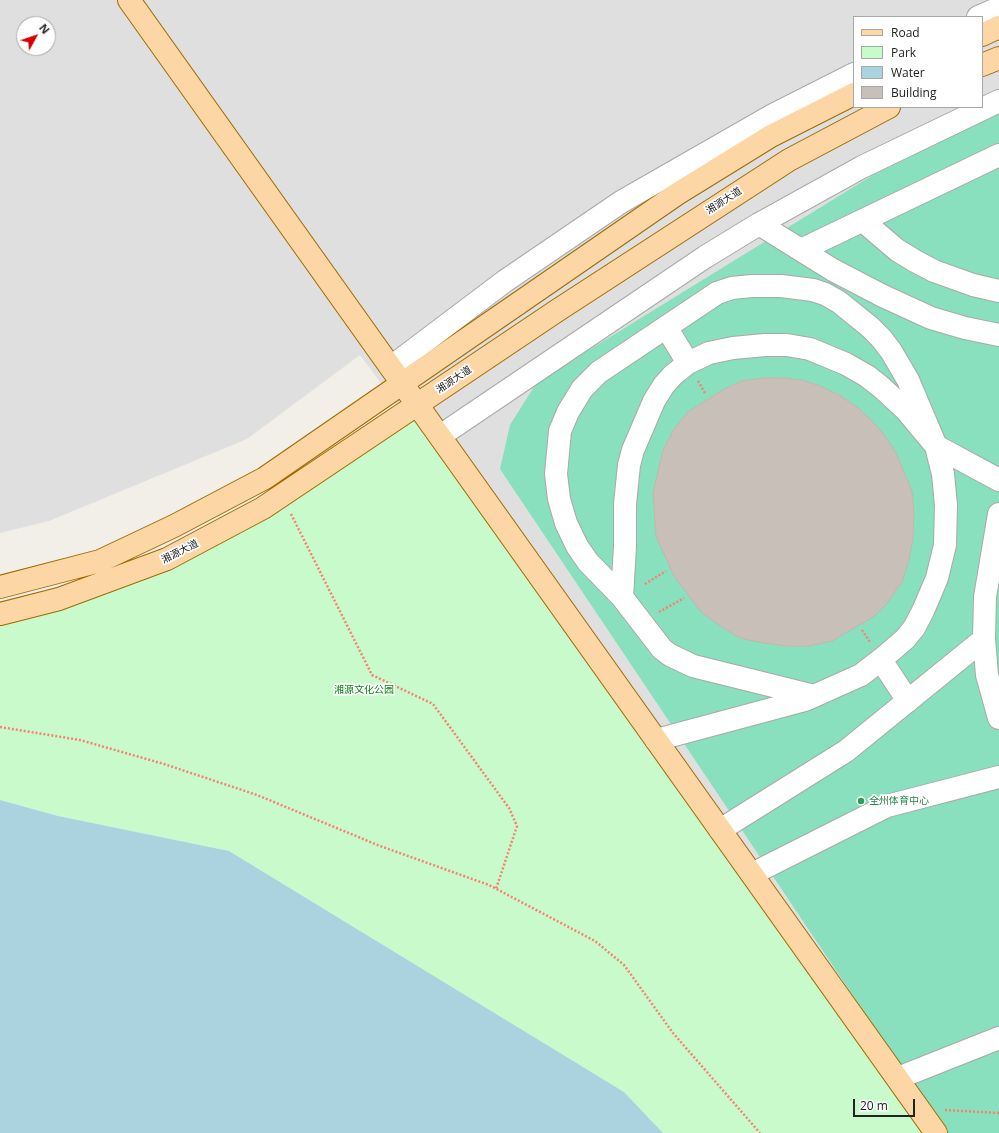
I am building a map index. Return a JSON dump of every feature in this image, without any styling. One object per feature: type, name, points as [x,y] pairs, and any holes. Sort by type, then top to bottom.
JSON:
[{"type":"main road","points":[[129,0],[936,1133]]},
{"type":"main road","points":[[983,35],[999,27]]},
{"type":"main road","points":[[983,65],[999,58]]},
{"type":"main road","points":[[0,588],[100,561],[174,526],[265,478],[397,376],[521,300],[677,194],[771,136],[853,95]]},
{"type":"main road","name":"湘源大道","points":[[0,614],[59,599],[168,560],[263,508],[558,310],[789,160],[887,108]]},
{"type":"street","points":[[997,0],[999,4]]},
{"type":"street","points":[[980,16],[999,8]]},
{"type":"street","points":[[397,376],[505,281],[621,202],[773,115],[853,75]]},
{"type":"street","points":[[440,436],[699,262],[759,224],[862,167],[999,101]]},
{"type":"street","points":[[801,250],[999,156]]},
{"type":"street","points":[[863,221],[897,250],[934,271],[973,285],[999,290]]},
{"type":"street","points":[[759,224],[801,250],[883,296],[931,318],[965,328],[999,335]]},
{"type":"street","points":[[801,250],[813,290]]},
{"type":"street","points":[[656,740],[805,700],[814,696],[860,674],[881,660],[905,639],[914,628],[937,578],[945,545],[946,505],[943,474],[936,446],[900,364],[881,338],[855,314],[825,294],[813,290],[781,286],[732,288],[717,293],[599,372],[582,389],[568,412],[560,430],[556,474],[559,499],[566,523],[577,546],[588,562],[622,597],[662,649],[670,655],[693,666],[814,696]]},
{"type":"street","points":[[666,327],[688,363]]},
{"type":"street","points":[[622,597],[626,491],[629,465],[633,450],[658,396],[673,375],[688,363],[709,353],[733,348],[787,345],[816,351],[846,364],[867,376],[881,387],[906,410],[936,446],[999,480]]},
{"type":"street","points":[[999,514],[985,597],[984,639],[985,665],[999,718]]},
{"type":"street","points":[[720,830],[846,751],[984,639]]},
{"type":"street","points":[[881,660],[908,701]]},
{"type":"street","points":[[752,874],[887,806],[999,777]]},
{"type":"street","points":[[898,1078],[999,1038]]},
{"type":"path","points":[[282,495],[372,675],[433,704],[509,808],[517,826],[496,889]]},
{"type":"path","points":[[642,623],[684,598]]},
{"type":"path","points":[[0,727],[80,740],[164,764],[257,794],[380,846],[489,885],[595,941],[624,965],[674,1033],[760,1133]]},
{"type":"path","points":[[919,1108],[999,1113]]},
{"type":"shaded area","points":[[0,0],[999,0],[999,1133],[928,1133],[472,506],[360,355],[247,439],[49,521],[0,533]]},
{"type":"green space","name":"全州体育中心","points":[[999,113],[999,1133],[945,1133],[500,469],[510,425],[537,382],[873,175]]},
{"type":"green space","name":"湘源文化公园","points":[[417,404],[936,1133],[663,1133],[624,1092],[229,851],[58,816],[0,800],[0,614],[168,559]]},
{"type":"water","points":[[0,800],[58,816],[229,851],[624,1092],[663,1133],[0,1133]]},
{"type":"building","points":[[763,378],[802,380],[820,386],[841,396],[857,407],[883,433],[896,453],[912,491],[914,513],[913,538],[909,560],[902,582],[883,608],[873,617],[832,641],[809,646],[786,646],[740,638],[720,626],[701,612],[674,576],[656,536],[653,493],[663,450],[674,429],[688,412],[724,389],[742,381]]},
{"type":"place","name":"全州体育中心","points":[[861,801]]}]
